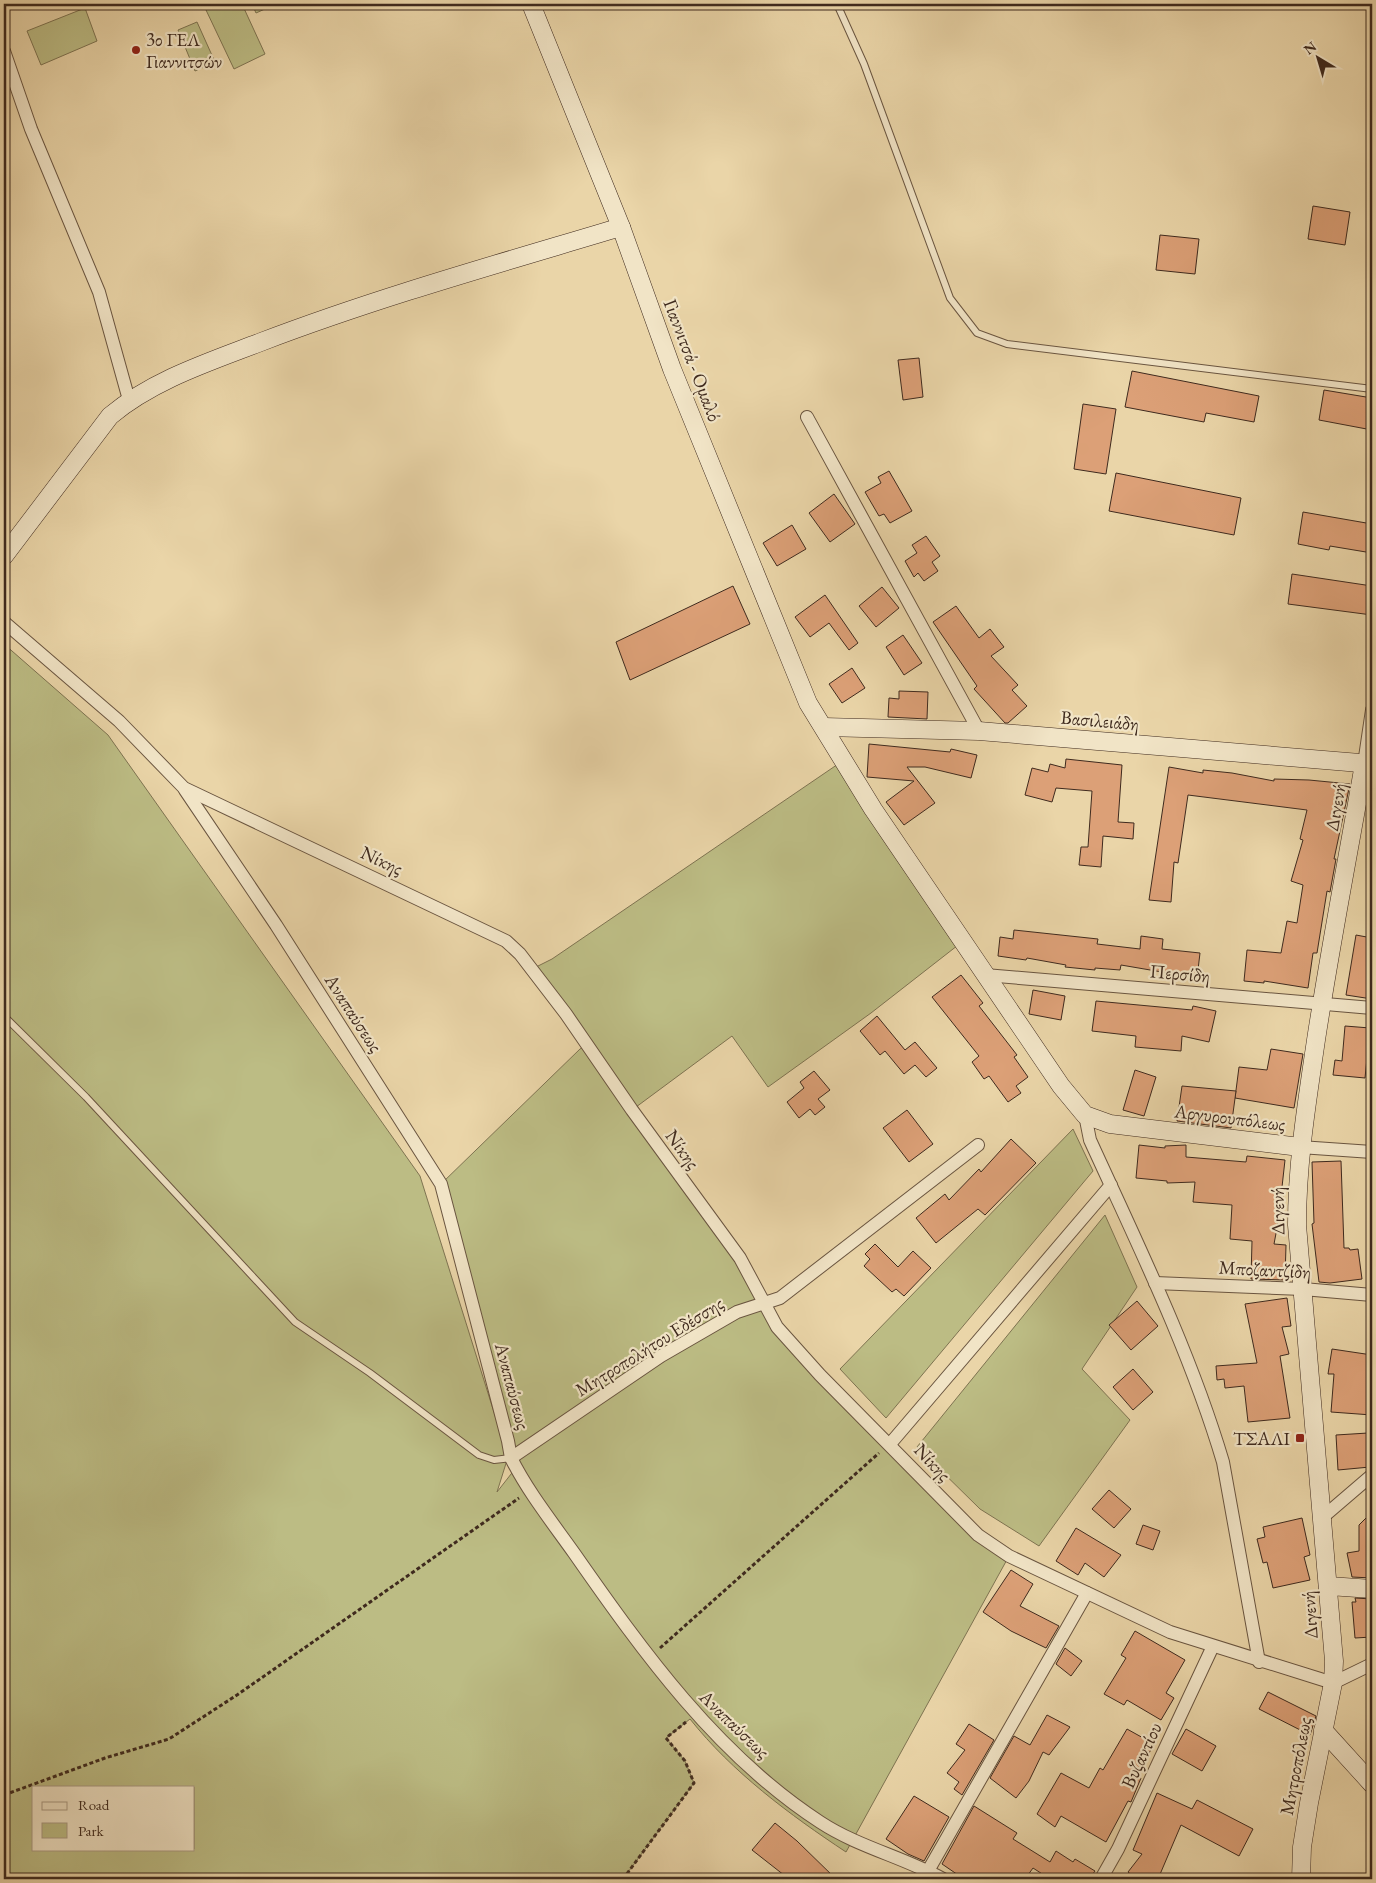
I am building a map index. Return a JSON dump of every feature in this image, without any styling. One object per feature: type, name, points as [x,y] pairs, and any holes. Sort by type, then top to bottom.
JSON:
[{"type":"street","name":"Γιαννιτσά - Ομαλό","points":[[531,4],[622,227],[672,369],[797,679],[812,710],[874,809],[985,975],[1061,1086],[1085,1115]]},
{"type":"street","points":[[4,51],[45,164],[99,292],[129,400]]},
{"type":"street","points":[[4,556],[110,416],[129,400],[159,384],[226,355],[381,298],[622,227]]},
{"type":"street","points":[[807,417],[979,731]]},
{"type":"street","name":"Νίκης","points":[[4,622],[119,721],[184,788],[506,941],[520,954],[566,1014],[632,1110],[740,1258],[754,1280],[774,1322],[791,1344],[890,1444],[966,1525],[1009,1556],[1170,1632],[1259,1662],[1333,1683]]},
{"type":"street","points":[[1368,764],[1372,710]]},
{"type":"street","name":"Βασιλειάδη","points":[[824,727],[979,731],[1368,764]]},
{"type":"street","name":"Διγενή","points":[[1334,1661],[1297,1224],[1300,1147],[1322,1004],[1368,764]]},
{"type":"street","name":"Αναπαύσεως","points":[[184,788],[276,925],[441,1184],[511,1458],[530,1490],[606,1600],[696,1714],[770,1784],[820,1822],[860,1844],[928,1871],[943,1879]]},
{"type":"street","name":"Περσίδη","points":[[985,975],[1372,1008]]},
{"type":"street","points":[[1085,1115],[1090,1140],[1155,1283],[1203,1399],[1223,1462],[1259,1662]]},
{"type":"street","name":"Αργυρουπόλεως","points":[[1085,1115],[1110,1124],[1300,1147],[1372,1152]]},
{"type":"street","name":"Μητροπολήτου Εδέσσης","points":[[511,1458],[662,1356],[738,1312],[780,1298],[978,1145]]},
{"type":"street","points":[[890,1444],[1111,1185]]},
{"type":"street","name":"Μποζαντζίδη","points":[[1155,1283],[1303,1289],[1372,1295]]},
{"type":"street","points":[[1323,1517],[1372,1475]]},
{"type":"street","points":[[1329,1586],[1372,1589]]},
{"type":"street","points":[[928,1871],[1087,1593]]},
{"type":"street","name":"Βυζαντίου","points":[[1101,1879],[1118,1849],[1212,1646]]},
{"type":"street","name":"Μητροπόλεως","points":[[1301,1879],[1303,1838],[1333,1683],[1334,1661]]},
{"type":"street","points":[[1333,1683],[1372,1664]]},
{"type":"street","points":[[1323,1730],[1372,1784]]},
{"type":"lane","points":[[837,4],[864,64],[950,298],[977,333],[1007,344],[1372,389]]},
{"type":"lane","points":[[4,1016],[86,1097],[296,1322],[370,1373],[479,1455],[494,1460],[511,1458]]},
{"type":"path","points":[[650,1657],[890,1444]]},
{"type":"path","points":[[4,1795],[105,1758],[169,1738],[236,1695],[530,1490]]},
{"type":"path","points":[[623,1879],[694,1783],[686,1762],[666,1738],[696,1714]]},
{"type":"green space","points":[[221,4],[242,4],[265,54],[234,69],[206,10]]},
{"type":"green space","points":[[252,4],[276,4],[256,13]]},
{"type":"green space","points":[[85,8],[97,41],[41,65],[27,31]]},
{"type":"green space","points":[[197,22],[215,62],[195,71],[178,30]]},
{"type":"green space","points":[[4,644],[108,735],[420,1176],[508,1457],[497,1492],[515,1469],[441,1184],[580,1049],[587,1045],[532,969],[552,959],[844,760],[962,942],[871,1013],[768,1087],[732,1036],[632,1110],[704,1209],[771,1318],[820,1375],[1009,1556],[846,1852],[783,1808],[743,1775],[690,1719],[666,1738],[685,1761],[694,1783],[623,1879],[4,1879]]},
{"type":"green space","points":[[1073,1129],[1093,1171],[886,1418],[840,1369]]},
{"type":"green space","points":[[1105,1215],[1137,1287],[1082,1369],[1130,1420],[1039,1546],[980,1509],[917,1447]]},
{"type":"building","points":[[1313,206],[1350,212],[1345,245],[1308,239]]},
{"type":"building","points":[[1160,235],[1199,239],[1195,274],[1156,270]]},
{"type":"building","points":[[919,358],[923,397],[903,400],[898,360]]},
{"type":"building","points":[[1132,371],[1259,396],[1254,422],[1206,413],[1204,422],[1125,407]]},
{"type":"building","points":[[1324,390],[1372,398],[1372,430],[1319,420]]},
{"type":"building","points":[[1083,404],[1116,409],[1106,474],[1074,469]]},
{"type":"building","points":[[889,471],[912,511],[890,523],[884,514],[879,516],[865,492],[881,483],[878,477]]},
{"type":"building","points":[[1116,473],[1241,498],[1234,535],[1109,511]]},
{"type":"building","points":[[834,494],[855,524],[830,542],[809,513]]},
{"type":"building","points":[[1303,512],[1372,524],[1372,553],[1330,546],[1329,550],[1298,544]]},
{"type":"building","points":[[792,525],[806,549],[777,566],[763,543]]},
{"type":"building","points":[[926,536],[940,556],[932,562],[938,571],[924,581],[918,573],[914,577],[905,561],[917,553],[912,545]]},
{"type":"building","points":[[1292,574],[1372,586],[1372,615],[1288,604]]},
{"type":"building","points":[[733,586],[750,624],[630,680],[616,642]]},
{"type":"building","points":[[882,587],[899,608],[876,627],[859,606]]},
{"type":"building","points":[[825,595],[858,643],[849,650],[829,623],[810,637],[795,617]]},
{"type":"building","points":[[956,606],[979,638],[990,629],[1004,647],[991,656],[1018,685],[1012,690],[1027,706],[1008,723],[1005,723],[974,689],[977,686],[933,622]]},
{"type":"building","points":[[903,635],[922,663],[904,675],[886,647]]},
{"type":"building","points":[[852,668],[865,688],[842,703],[829,684]]},
{"type":"building","points":[[899,691],[928,692],[927,719],[888,717],[889,698],[899,699]]},
{"type":"building","points":[[869,744],[950,752],[951,749],[977,755],[971,778],[925,767],[907,767],[935,803],[904,825],[886,802],[914,781],[867,777]]},
{"type":"building","points":[[1066,759],[1122,765],[1118,822],[1134,823],[1133,839],[1103,836],[1101,867],[1079,865],[1081,847],[1088,847],[1092,791],[1056,788],[1052,802],[1025,795],[1032,768],[1048,772],[1050,764],[1065,768]]},
{"type":"building","points":[[1169,767],[1203,773],[1203,770],[1232,773],[1274,781],[1274,779],[1309,780],[1350,784],[1334,859],[1336,859],[1330,892],[1327,891],[1317,953],[1313,953],[1308,988],[1264,981],[1264,983],[1244,981],[1247,950],[1281,953],[1287,921],[1297,923],[1303,885],[1291,881],[1303,840],[1300,839],[1307,810],[1188,795],[1178,863],[1174,862],[1171,902],[1149,900]]},
{"type":"building","points":[[1014,930],[1098,939],[1097,944],[1140,949],[1141,936],[1163,939],[1162,949],[1200,953],[1197,978],[1121,965],[1120,970],[1095,968],[1095,970],[1065,967],[1066,965],[1027,958],[1026,960],[998,956],[1000,937],[1013,939]]},
{"type":"building","points":[[1356,935],[1372,938],[1372,999],[1346,995]]},
{"type":"building","points":[[961,975],[983,1003],[979,1006],[1017,1055],[1014,1057],[1028,1077],[1016,1086],[1021,1093],[1008,1102],[989,1076],[984,1079],[972,1062],[979,1056],[932,997]]},
{"type":"building","points":[[1033,990],[1065,996],[1061,1020],[1029,1014]]},
{"type":"building","points":[[1096,1001],[1192,1010],[1193,1006],[1216,1011],[1209,1042],[1182,1036],[1181,1051],[1135,1047],[1136,1036],[1092,1031]]},
{"type":"building","points":[[877,1016],[905,1050],[915,1042],[937,1068],[926,1077],[915,1065],[904,1074],[885,1051],[880,1055],[860,1031]]},
{"type":"building","points":[[1345,1026],[1370,1028],[1365,1078],[1333,1075],[1335,1060],[1342,1061]]},
{"type":"building","points":[[1271,1049],[1303,1054],[1294,1108],[1235,1098],[1239,1067],[1267,1070]]},
{"type":"building","points":[[1135,1070],[1156,1077],[1144,1116],[1123,1110]]},
{"type":"building","points":[[814,1071],[830,1090],[818,1099],[825,1107],[815,1115],[810,1109],[799,1118],[787,1102],[804,1088],[800,1082]]},
{"type":"building","points":[[1182,1086],[1236,1091],[1231,1128],[1177,1121]]},
{"type":"building","points":[[907,1110],[933,1144],[909,1162],[883,1128]]},
{"type":"building","points":[[1011,1139],[1036,1163],[985,1215],[978,1209],[936,1243],[916,1218],[945,1194],[949,1200],[979,1169],[981,1172]]},
{"type":"building","points":[[1139,1145],[1165,1148],[1165,1146],[1186,1145],[1186,1157],[1246,1162],[1247,1156],[1285,1160],[1281,1196],[1283,1196],[1274,1244],[1286,1245],[1285,1280],[1251,1279],[1252,1241],[1230,1239],[1232,1205],[1193,1202],[1195,1182],[1167,1183],[1167,1181],[1136,1178]]},
{"type":"building","points":[[1341,1161],[1344,1248],[1349,1248],[1350,1250],[1358,1249],[1362,1279],[1330,1283],[1319,1282],[1312,1224],[1314,1223],[1312,1162]]},
{"type":"building","points":[[875,1244],[898,1267],[913,1251],[931,1268],[904,1296],[896,1289],[892,1292],[864,1266],[870,1259],[865,1254]]},
{"type":"building","points":[[1287,1298],[1291,1326],[1282,1327],[1289,1354],[1280,1356],[1290,1418],[1248,1422],[1244,1386],[1225,1388],[1224,1379],[1217,1380],[1216,1366],[1257,1363],[1245,1304]]},
{"type":"building","points":[[1137,1301],[1158,1326],[1131,1350],[1109,1325]]},
{"type":"building","points":[[1332,1349],[1372,1355],[1372,1415],[1331,1412],[1334,1374],[1328,1374]]},
{"type":"building","points":[[1133,1369],[1153,1392],[1133,1410],[1113,1387]]},
{"type":"building","points":[[1368,1433],[1370,1467],[1338,1470],[1336,1435]]},
{"type":"building","points":[[1109,1490],[1131,1509],[1114,1528],[1092,1509]]},
{"type":"building","points":[[1372,1512],[1372,1578],[1352,1577],[1347,1553],[1359,1551],[1359,1525]]},
{"type":"building","points":[[1302,1518],[1310,1555],[1304,1557],[1310,1580],[1273,1588],[1267,1562],[1263,1563],[1257,1539],[1265,1537],[1263,1527]]},
{"type":"building","points":[[1143,1525],[1160,1531],[1153,1550],[1136,1544]]},
{"type":"building","points":[[1076,1528],[1121,1555],[1104,1577],[1085,1563],[1078,1575],[1056,1561]]},
{"type":"building","points":[[1011,1570],[1033,1584],[1020,1606],[1059,1626],[1046,1648],[1011,1631],[983,1612]]},
{"type":"building","points":[[1355,1598],[1372,1599],[1372,1637],[1355,1638],[1352,1602],[1356,1602]]},
{"type":"building","points":[[1135,1631],[1185,1660],[1166,1693],[1174,1698],[1161,1720],[1127,1700],[1124,1705],[1104,1694],[1126,1658],[1121,1655]]},
{"type":"building","points":[[1065,1648],[1082,1661],[1071,1676],[1056,1664]]},
{"type":"building","points":[[1268,1692],[1316,1716],[1310,1735],[1259,1709]]},
{"type":"building","points":[[1047,1715],[1070,1727],[1049,1755],[1043,1752],[1029,1781],[1016,1798],[990,1778],[1014,1736],[1030,1745]]},
{"type":"building","points":[[969,1724],[994,1740],[962,1795],[954,1789],[959,1782],[947,1773],[965,1750],[956,1744]]},
{"type":"building","points":[[1127,1729],[1154,1744],[1137,1775],[1141,1778],[1131,1802],[1128,1801],[1106,1842],[1061,1816],[1055,1827],[1037,1814],[1061,1773],[1089,1788],[1100,1768],[1103,1770]]},
{"type":"building","points":[[1186,1729],[1216,1746],[1202,1771],[1172,1754]]},
{"type":"building","points":[[1157,1793],[1192,1809],[1197,1800],[1253,1829],[1239,1856],[1181,1825],[1158,1879],[1137,1879],[1128,1872],[1142,1854],[1133,1850]]},
{"type":"building","points":[[914,1796],[949,1817],[924,1861],[908,1854],[886,1839]]},
{"type":"building","points":[[974,1806],[1017,1833],[1013,1839],[1050,1862],[1056,1851],[1073,1862],[1075,1859],[1095,1871],[1089,1879],[1050,1879],[1033,1868],[1025,1879],[964,1879],[942,1864]]},
{"type":"building","points":[[775,1823],[797,1841],[836,1879],[789,1879],[752,1850]]},
{"type":"place","name":"3ο ΓΕΛ Γιαννιτσών","points":[[136,50]]},
{"type":"place","name":"ΤΣΑΛΙ","points":[[1300,1438]]}]
